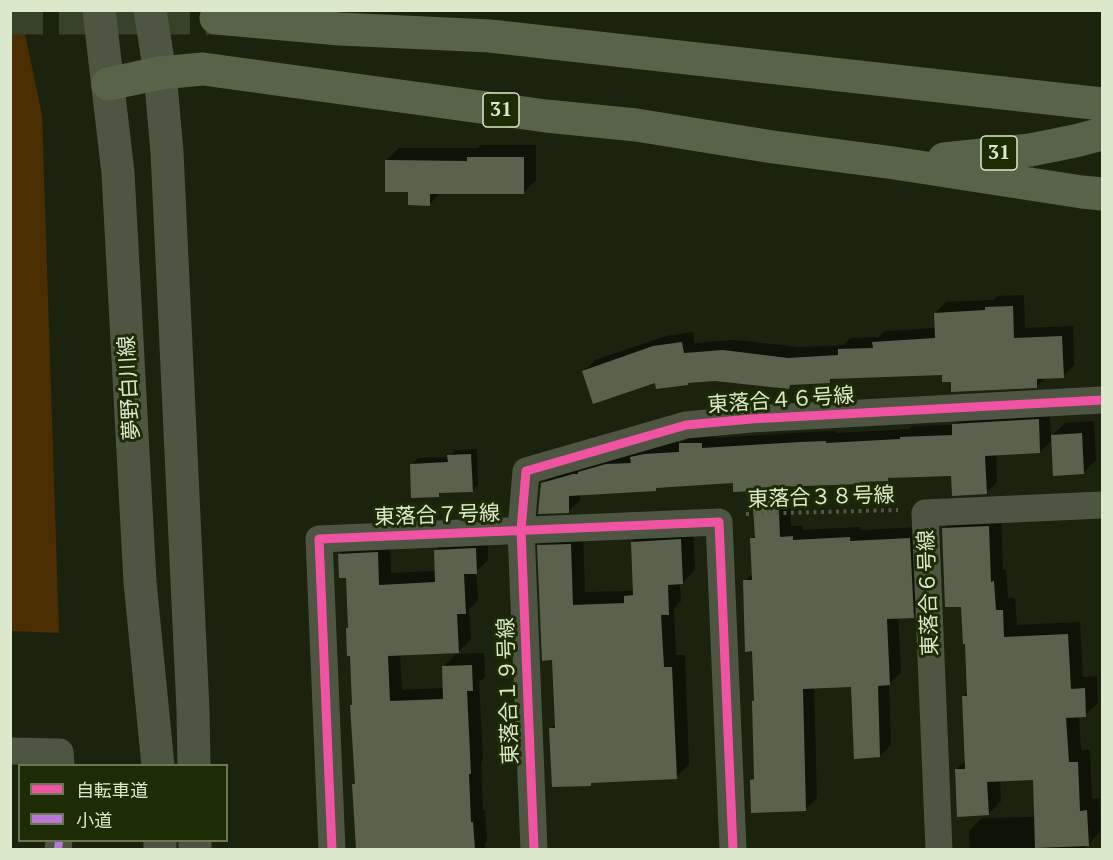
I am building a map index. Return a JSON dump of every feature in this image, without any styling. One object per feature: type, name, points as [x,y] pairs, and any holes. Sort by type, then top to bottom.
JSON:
[{"type":"highway","points":[[216,18],[340,29],[490,36],[1102,104]]},
{"type":"highway","name":"31","points":[[108,84],[160,73],[203,69],[546,116],[636,125],[1102,194]]},
{"type":"highway","name":"31","points":[[894,163],[1030,150],[1102,134]]},
{"type":"street","name":"夢野白川線","points":[[99,10],[119,184],[140,582],[158,764]]},
{"type":"street","points":[[150,10],[160,73],[167,152],[194,764]]},
{"type":"street","name":"東落合４６号線","points":[[521,530],[526,471],[686,425],[751,419],[1102,400]]},
{"type":"street","name":"東落合６号線","points":[[939,849],[925,513],[1102,505]]},
{"type":"street","points":[[719,522],[732,849]]},
{"type":"street","name":"東落合７号線","points":[[332,849],[319,539],[719,522]]},
{"type":"street","name":"東落合１９号線","points":[[521,530],[534,849]]},
{"type":"street","points":[[10,751],[60,752],[61,764]]},
{"type":"shaded area","points":[[20,10],[42,115],[59,633],[11,631],[10,11]]},
{"type":"building","points":[[467,157],[524,157],[524,194],[430,194],[430,206],[408,205],[408,192],[385,192],[385,160],[467,161]]},
{"type":"building","points":[[1013,306],[1014,338],[1062,336],[1064,378],[1037,379],[1037,388],[951,392],[951,382],[942,382],[942,375],[830,379],[830,383],[790,385],[789,389],[715,381],[656,389],[655,383],[593,404],[582,371],[653,346],[682,342],[684,353],[723,350],[788,358],[838,355],[838,349],[873,348],[872,342],[935,338],[934,313]]},
{"type":"building","points":[[1039,419],[1040,453],[985,456],[987,494],[952,496],[951,476],[888,478],[888,481],[860,482],[860,484],[778,487],[780,537],[793,536],[793,540],[850,537],[850,541],[910,538],[914,618],[887,619],[890,685],[878,686],[880,757],[854,759],[851,687],[803,689],[806,811],[751,813],[750,780],[754,779],[752,701],[754,701],[752,651],[745,652],[743,580],[752,580],[750,538],[755,538],[752,491],[733,492],[733,483],[656,488],[656,491],[569,496],[569,513],[538,514],[541,483],[606,464],[631,463],[630,457],[679,452],[679,443],[702,443],[702,448],[900,439],[900,437],[952,435],[952,424]]},
{"type":"building","points":[[1082,433],[1084,474],[1053,476],[1051,435]]},
{"type":"building","points":[[471,454],[473,492],[439,493],[439,497],[411,498],[410,464],[448,462],[447,455]]},
{"type":"building","points":[[989,526],[991,582],[994,581],[996,610],[1003,610],[1004,637],[1068,634],[1071,689],[1085,688],[1086,717],[1066,718],[1069,762],[1078,762],[1080,811],[1087,810],[1089,846],[1035,848],[1033,780],[987,782],[989,815],[957,817],[955,769],[965,769],[962,696],[967,696],[965,644],[963,644],[961,607],[945,607],[942,528]]},
{"type":"building","points":[[681,539],[683,584],[668,585],[669,615],[661,615],[664,667],[672,667],[677,779],[552,787],[549,728],[555,728],[552,660],[542,661],[537,545],[571,544],[573,605],[624,603],[624,596],[633,595],[631,542]]},
{"type":"building","points":[[476,548],[477,574],[464,574],[466,614],[457,614],[459,653],[388,656],[390,701],[443,699],[442,666],[472,665],[473,691],[467,691],[471,822],[473,822],[475,849],[356,849],[352,784],[355,784],[350,705],[352,705],[350,656],[347,656],[346,578],[339,578],[338,554],[378,552],[379,585],[435,582],[434,550]]},
{"type":"tunnel","points":[[10,18],[216,18]]},
{"type":"marked path","points":[[58,850],[59,842]]},
{"type":"cycle path","points":[[534,850],[521,530],[526,471],[686,425],[751,419],[1102,400]]},
{"type":"cycle path","points":[[332,850],[319,539],[719,522],[733,850]]}]
